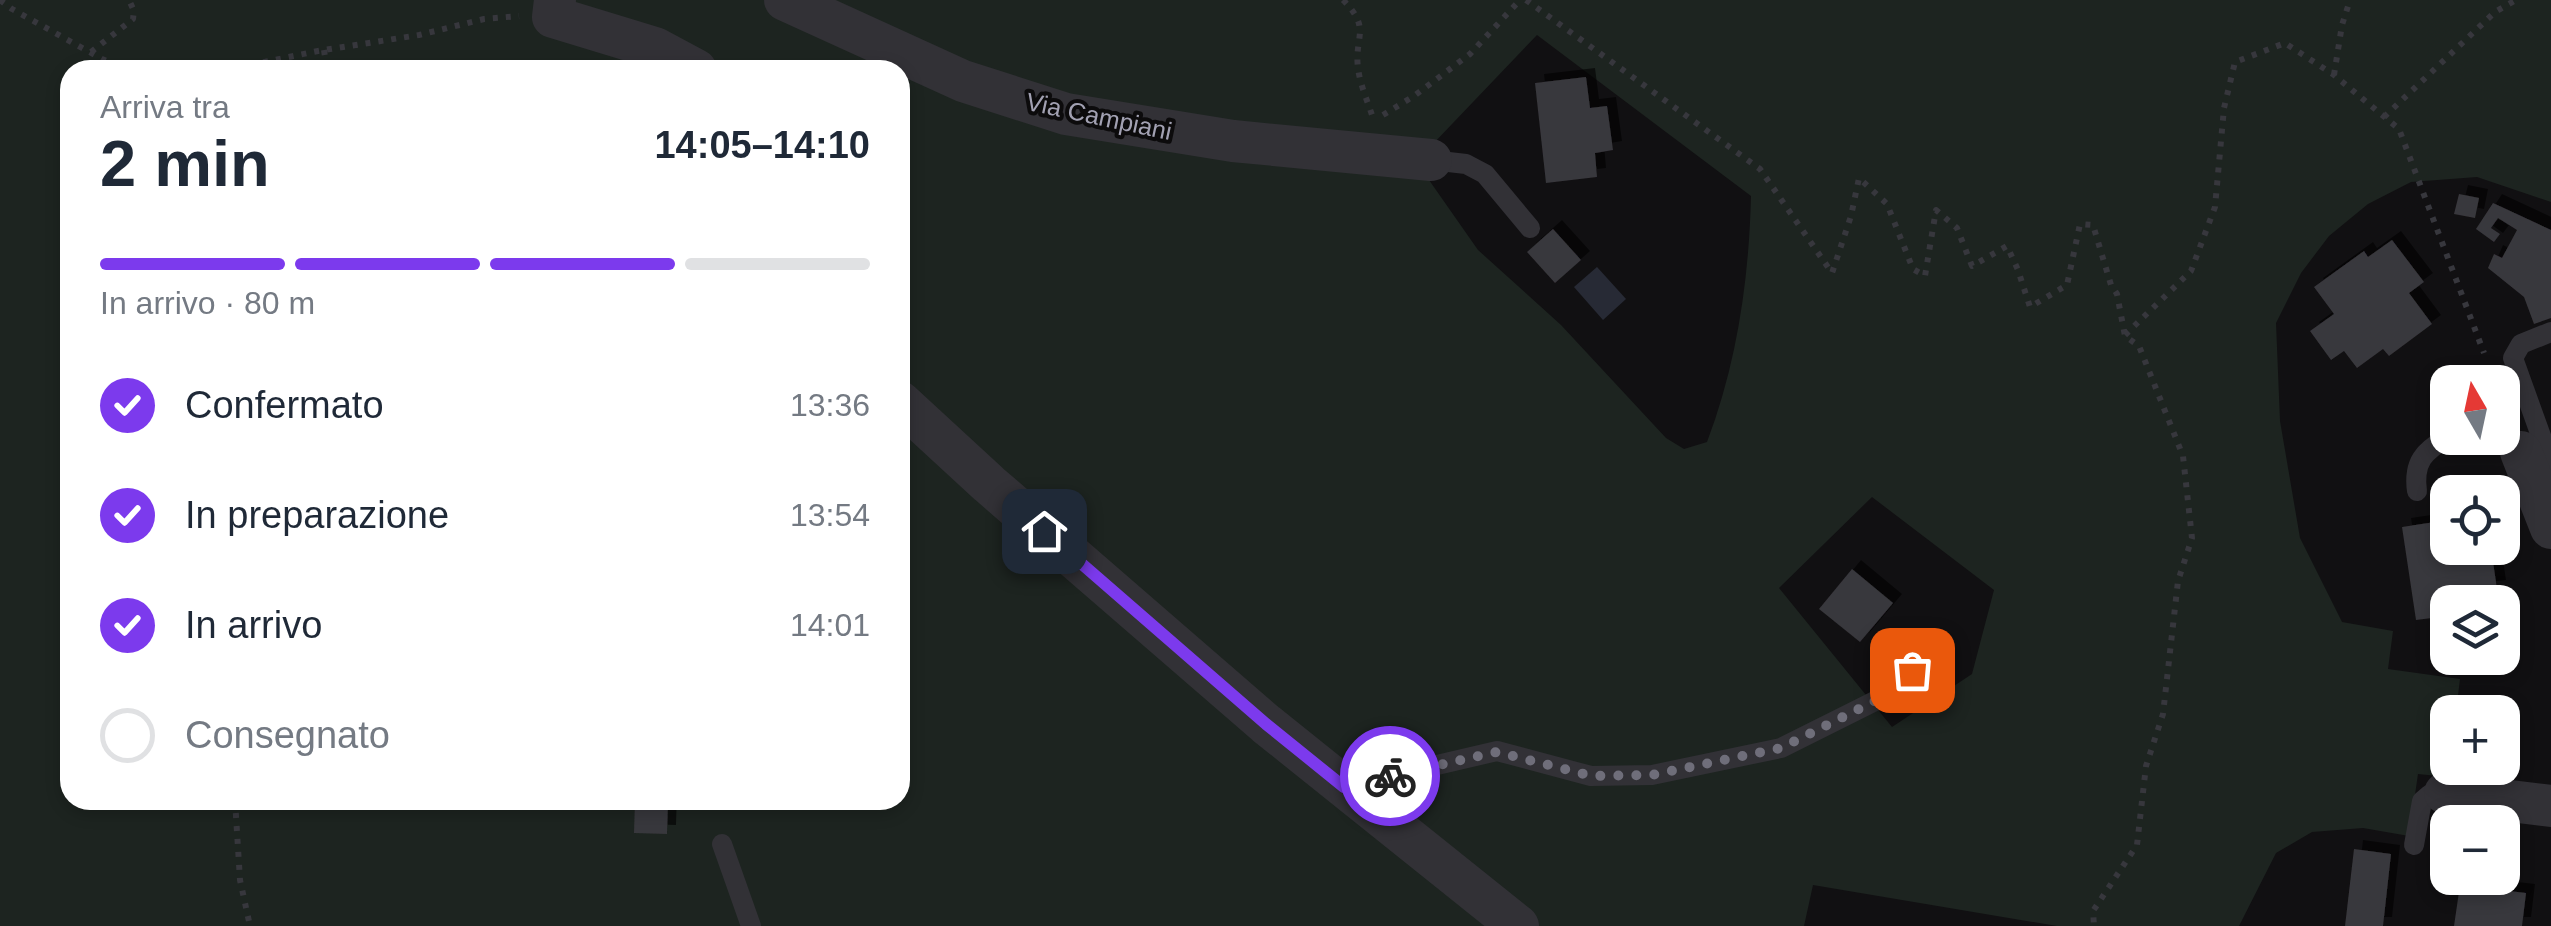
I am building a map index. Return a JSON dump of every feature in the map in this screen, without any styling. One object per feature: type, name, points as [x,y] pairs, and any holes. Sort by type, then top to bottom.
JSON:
[{"type":"street","name":"Via Campiani","points":[[785,0],[962,81],[1066,114],[1232,141],[1431,160]]},
{"type":"street","points":[[554,9],[678,60]]},
{"type":"street","points":[[910,411],[1266,724],[1518,926]]},
{"type":"street","points":[[2524,451],[2551,528]]},
{"type":"street","points":[[2445,793],[2551,806]]},
{"type":"lane","points":[[1431,160],[1466,164],[1485,174],[1530,228]]},
{"type":"lane","points":[[2524,451],[2513,358],[2521,344],[2551,332]]},
{"type":"lane","points":[[2417,491],[2415,475],[2430,448]]},
{"type":"lane","points":[[1344,787],[1497,752],[1592,776],[1652,775],[1781,748],[1893,692],[1931,647]]},
{"type":"lane","points":[[2414,846],[2422,801],[2429,794],[2445,793]]},
{"type":"lane","points":[[722,844],[751,926]]},
{"type":"path","points":[[0,0],[108,60]]},
{"type":"path","points":[[91,52],[133,19],[134,11],[128,0]]},
{"type":"path","points":[[1344,0],[1361,28],[1358,66],[1373,120],[1414,96],[1470,54],[1523,0],[1760,170],[1832,273],[1859,178],[1887,204],[1913,268],[1926,276],[1936,210],[1957,228],[1972,266],[2006,246],[2030,307],[2067,285],[2080,224],[2092,225],[2111,285],[2118,294],[2124,336],[2139,346],[2183,456],[2192,538],[2178,581],[2163,714],[2146,766],[2137,845],[2094,911],[2094,926]]},
{"type":"path","points":[[2334,75],[2350,0]]},
{"type":"path","points":[[2384,117],[2495,12],[2516,0]]},
{"type":"path","points":[[274,60],[554,9]]},
{"type":"path","points":[[2124,336],[2191,271],[2215,207],[2224,108],[2235,62],[2285,43],[2334,75],[2398,129],[2488,364]]},
{"type":"path","points":[[324,50],[325,60]]},
{"type":"path","points":[[236,810],[240,880],[250,926]]},
{"type":"shaded area","points":[[0,0],[2551,0],[2551,202],[2477,177],[2411,182],[2368,204],[2329,236],[2301,273],[2276,323],[2280,421],[2300,538],[2342,622],[2393,631],[2388,669],[2460,679],[2458,695],[2430,695],[2430,775],[2418,774],[2409,836],[2363,828],[2312,832],[2276,853],[2239,926],[2057,926],[1813,885],[1804,926],[0,926]],"holes":[[[1537,35],[1751,196],[1740,320],[1707,442],[1684,449],[1666,438],[1561,325],[1478,250],[1429,180],[1432,145]],[[1872,497],[1994,590],[1972,674],[1892,727],[1779,588]]]},
{"type":"shaded area","points":[[1597,267],[1626,299],[1603,320],[1574,287]]},
{"type":"building","points":[[1586,77],[1590,108],[1607,106],[1613,150],[1595,153],[1597,177],[1546,183],[1535,83]]},
{"type":"building","points":[[2459,194],[2479,198],[2475,218],[2454,214]]},
{"type":"building","points":[[2493,203],[2551,230],[2551,318],[2534,324],[2524,297],[2488,268],[2494,254],[2502,258],[2517,230],[2498,218],[2491,228],[2500,234],[2494,242],[2476,229]]},
{"type":"building","points":[[1553,229],[1581,260],[1555,283],[1527,252]]},
{"type":"building","points":[[2392,240],[2424,282],[2409,293],[2432,324],[2389,356],[2383,349],[2357,368],[2344,351],[2331,360],[2310,331],[2334,314],[2314,287],[2364,251],[2368,257]]},
{"type":"building","points":[[2430,523],[2430,565],[2493,565],[2496,585],[2430,585],[2430,618],[2416,620],[2402,527]]},
{"type":"building","points":[[1852,569],[1893,603],[1860,642],[1819,609]]},
{"type":"building","points":[[635,810],[668,810],[667,834],[634,833]]},
{"type":"building","points":[[2354,849],[2391,854],[2383,926],[2345,926]]},
{"type":"building","points":[[2526,893],[2522,926],[2454,926],[2459,895]]},
{"type":"way so far","points":[[1390,776],[1497,752],[1592,776],[1652,775],[1781,748],[1893,692],[1912,670]]},
{"type":"route","points":[[1044,531],[1344,787],[1390,776]]}]
